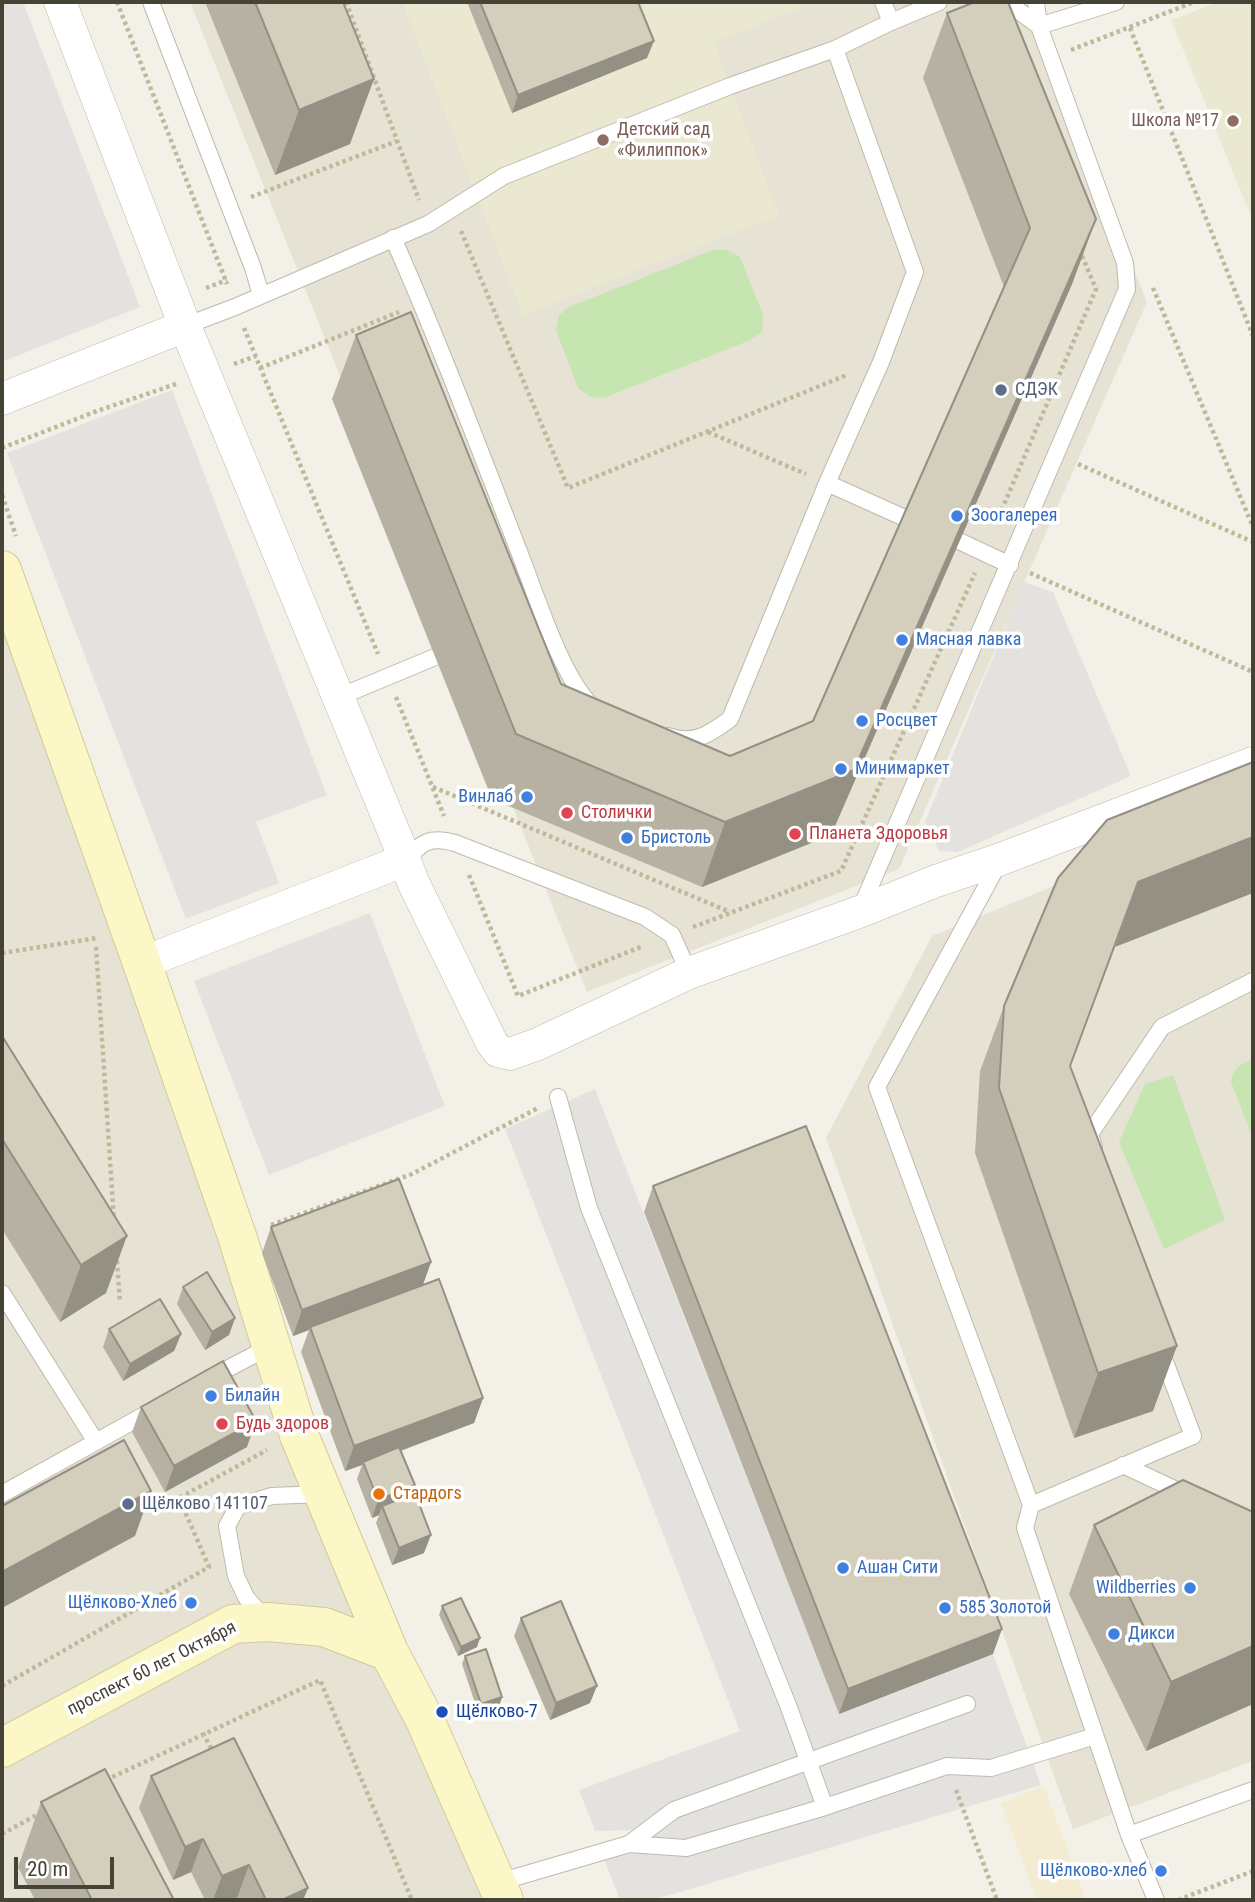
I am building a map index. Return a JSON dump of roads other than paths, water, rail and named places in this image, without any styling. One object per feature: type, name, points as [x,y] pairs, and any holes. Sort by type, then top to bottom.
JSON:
[{"type":"street","points":[[60,2],[184,326],[413,882],[471,1003],[498,1051],[510,1054],[538,1044],[689,972],[859,912],[1253,763]]},
{"type":"street","points":[[2,399],[184,326]]},
{"type":"street","points":[[2,570],[237,1236],[299,1435],[389,1652],[425,1720],[500,1891]]},
{"type":"street","points":[[142,963],[405,860]]},
{"type":"street","name":"проспект 60 лет Октября","points":[[2,1748],[233,1624],[268,1622],[324,1627],[389,1652]]},
{"type":"lane","points":[[150,2],[261,295]]},
{"type":"lane","points":[[883,2],[891,22]]},
{"type":"lane","points":[[184,326],[235,307],[428,224],[504,176],[730,86],[835,49],[939,2]]},
{"type":"lane","points":[[1007,2],[1040,26]]},
{"type":"lane","points":[[859,912],[1127,289],[1122,256],[1040,26],[1036,2]]},
{"type":"lane","points":[[1040,26],[1116,2]]},
{"type":"lane","points":[[656,732],[679,740],[708,735],[730,719],[827,484],[881,362],[915,272],[835,49]]},
{"type":"lane","points":[[393,238],[422,303],[572,681],[581,696],[600,713],[611,717]]},
{"type":"lane","points":[[827,484],[907,519]]},
{"type":"lane","points":[[959,541],[1010,565]]},
{"type":"lane","points":[[522,621],[543,612]]},
{"type":"lane","points":[[338,696],[436,657]]},
{"type":"lane","points":[[405,860],[420,845],[438,838],[645,917],[672,935],[689,972]]},
{"type":"lane","points":[[1001,859],[877,1087],[1031,1505],[1025,1528],[1129,1835],[1155,1900]]},
{"type":"lane","points":[[1098,1159],[1090,1134],[1162,1027],[1253,981]]},
{"type":"lane","points":[[558,1097],[589,1208],[825,1807]]},
{"type":"lane","points":[[2,1293],[96,1442]]},
{"type":"lane","points":[[1031,1505],[1193,1436],[1156,1336]]},
{"type":"lane","points":[[193,1387],[271,1346]]},
{"type":"lane","points":[[2,1494],[169,1401]]},
{"type":"lane","points":[[1123,1465],[1206,1503]]},
{"type":"lane","points":[[268,1622],[246,1597],[236,1576],[227,1526],[238,1506],[272,1496],[322,1494]]},
{"type":"lane","points":[[500,1891],[629,1844],[674,1810],[967,1704]]},
{"type":"lane","points":[[629,1844],[686,1848],[825,1807],[947,1766],[991,1768],[1095,1736]]},
{"type":"lane","points":[[1129,1835],[1253,1790]]},
{"type":"place","name":"Школа №17","points":[[1233,121]]},
{"type":"place","name":"Детский сад «Филиппок»","points":[[603,140]]},
{"type":"place","name":"СДЭК","points":[[1001,390]]},
{"type":"place","name":"Зоогалерея","points":[[957,516]]},
{"type":"place","name":"Мясная лавка","points":[[902,640]]},
{"type":"place","name":"Росцвет","points":[[862,721]]},
{"type":"place","name":"Минимаркет","points":[[841,769]]},
{"type":"place","name":"Винлаб","points":[[527,797]]},
{"type":"place","name":"Столички","points":[[567,813]]},
{"type":"place","name":"Планета Здоровья","points":[[795,834]]},
{"type":"place","name":"Бристоль","points":[[627,838]]},
{"type":"place","name":"Билайн","points":[[211,1396]]},
{"type":"place","name":"Будь здоров","points":[[222,1424]]},
{"type":"place","name":"Стардогs","points":[[379,1494]]},
{"type":"place","name":"Щёлково 141107","points":[[128,1504]]},
{"type":"place","name":"Ашан Сити","points":[[843,1568]]},
{"type":"place","name":"Wildberries","points":[[1190,1588]]},
{"type":"place","name":"Щёлково-Хлеб","points":[[191,1603]]},
{"type":"place","name":"585 Золотой","points":[[945,1608]]},
{"type":"place","name":"Дикси","points":[[1114,1634]]},
{"type":"place","name":"Щёлково-7","points":[[442,1712]]},
{"type":"place","name":"Щёлково-хлеб","points":[[1161,1871]]}]
